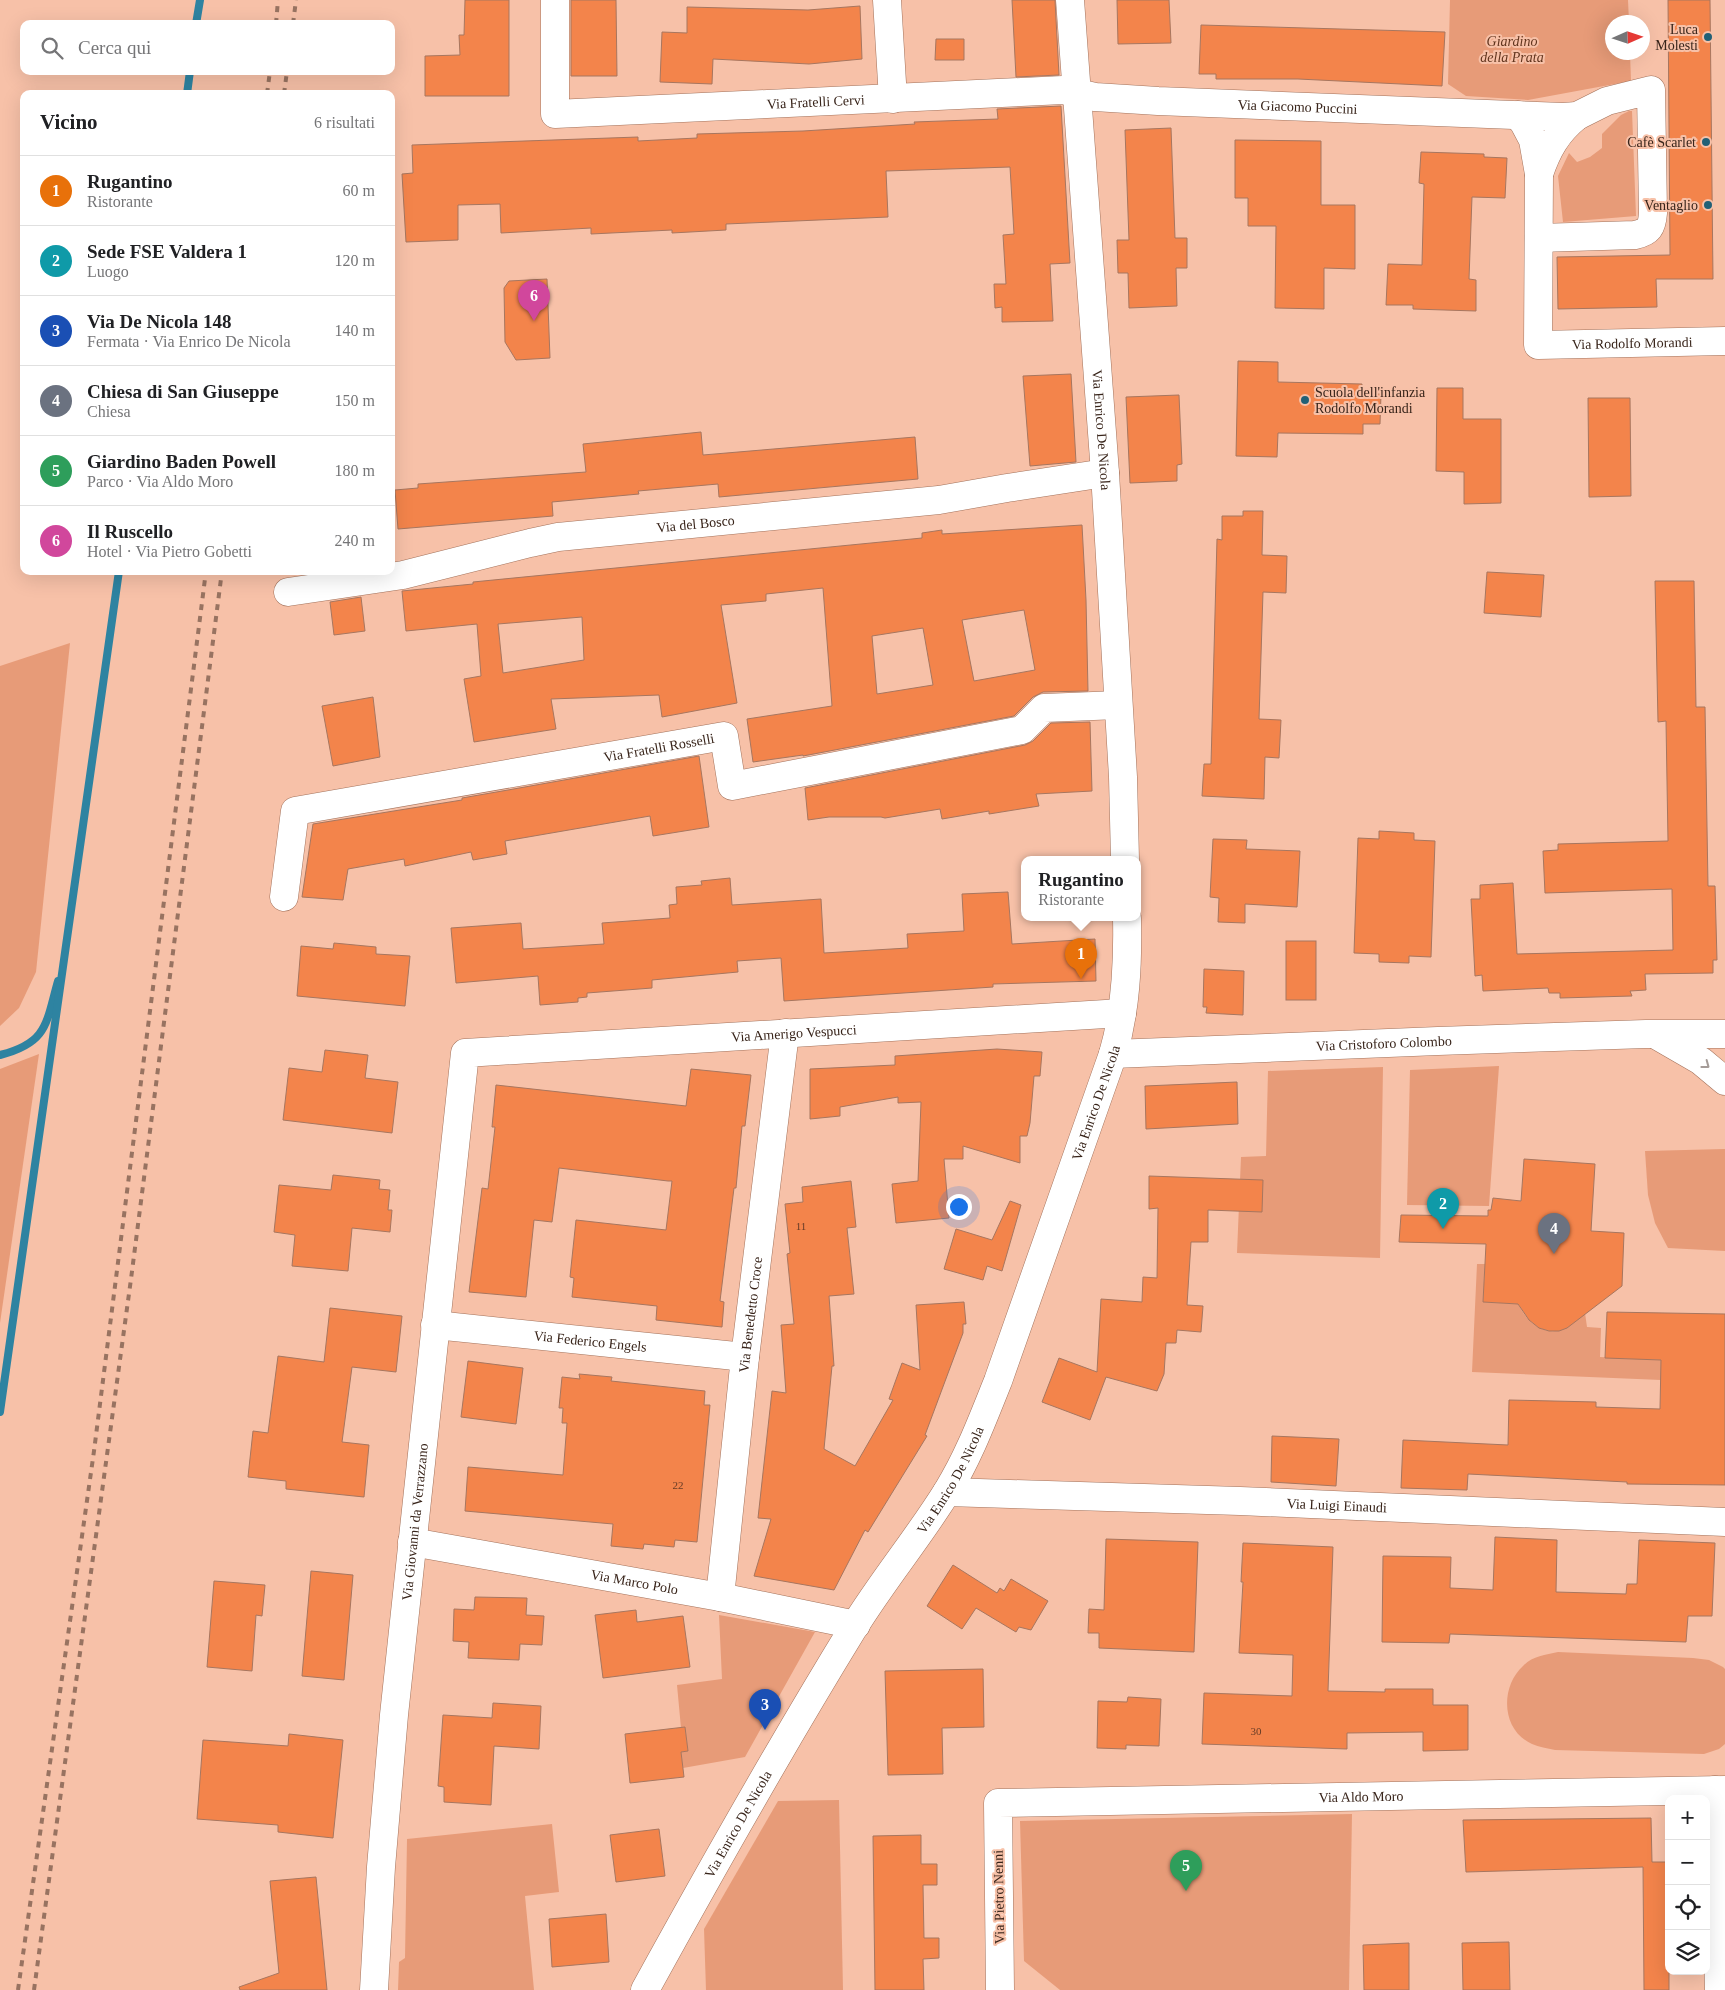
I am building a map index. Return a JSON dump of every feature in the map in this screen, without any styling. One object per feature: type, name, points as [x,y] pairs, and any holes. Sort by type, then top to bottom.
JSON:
[{"type":"street","name":"Via Fratelli Cervi","points":[[555,0],[556,114],[893,99],[1044,90],[1063,90],[1076,93]]},
{"type":"street","points":[[887,0],[893,99]]},
{"type":"street","name":"Via Enrico De Nicola","points":[[1070,0],[1105,473],[1123,776],[1125,856]]},
{"type":"street","points":[[1518,116],[1527,127],[1533,140],[1539,174],[1538,238],[1635,235],[1644,233],[1650,228],[1653,213],[1651,90],[1607,101],[1577,116],[1552,143],[1544,156],[1539,174]]},
{"type":"street","name":"Via Giacomo Puccini","points":[[1076,93],[1095,97],[1158,101],[1518,116],[1577,116]]},
{"type":"street","name":"Via Rodolfo Morandi","points":[[1538,238],[1538,345],[1725,341]]},
{"type":"street","name":"Via del Bosco","points":[[288,592],[403,575],[558,537],[939,500],[1105,473]]},
{"type":"street","name":"Via Fratelli Rosselli","points":[[284,897],[295,811],[724,736],[732,786],[1022,730],[1044,708],[1118,706]]},
{"type":"street","name":"Via Enrico De Nicola","points":[[645,1990],[712,1868],[856,1625],[947,1492],[979,1428],[998,1381],[1113,1054],[1126,987],[1126,921]]},
{"type":"street","name":"Via Amerigo Vespucci","points":[[465,1053],[1122,1013]]},
{"type":"street","name":"Via Benedetto Croce","points":[[720,1597],[745,1357],[785,1033]]},
{"type":"street","points":[[1655,1034],[1701,1062],[1725,1081]]},
{"type":"street","name":"Via Cristoforo Colombo","points":[[1113,1054],[1438,1041],[1655,1034],[1725,1034]]},
{"type":"street","name":"Via Giovanni da Verrazzano","points":[[374,1990],[394,1715],[465,1053]]},
{"type":"street","name":"Via Federico Engels","points":[[435,1325],[745,1357]]},
{"type":"street","name":"Via Luigi Einaudi","points":[[947,1492],[1240,1501],[1725,1522]]},
{"type":"street","name":"Via Marco Polo","points":[[412,1542],[720,1597],[856,1625]]},
{"type":"street","points":[[1719,1990],[1720,1790]]},
{"type":"street","name":"Via Aldo Moro","points":[[998,1803],[1720,1790]]},
{"type":"street","name":"Via Pietro Nenni","points":[[998,1803],[1000,1990]]},
{"type":"green space","name":"Giardino della Prata","points":[[1450,0],[1628,0],[1629,15],[1605,15],[1605,60],[1630,60],[1631,81],[1528,100],[1466,96],[1448,84]]},
{"type":"green space","points":[[1632,111],[1636,216],[1563,222],[1558,176],[1569,153],[1577,162],[1590,157],[1602,148],[1602,134],[1621,115]]},
{"type":"green space","points":[[70,643],[36,972],[19,1008],[0,1026],[0,666]]},
{"type":"green space","points":[[39,1054],[0,1323],[0,1069]]},
{"type":"green space","points":[[1499,1066],[1489,1206],[1407,1205],[1410,1070]]},
{"type":"green space","points":[[1383,1067],[1380,1258],[1237,1253],[1241,1157],[1266,1156],[1268,1071]]},
{"type":"green space","points":[[1725,1149],[1725,1251],[1668,1248],[1655,1223],[1648,1195],[1645,1151]]},
{"type":"green space","points":[[1477,1264],[1485,1264],[1483,1302],[1518,1304],[1528,1318],[1537,1326],[1553,1331],[1568,1327],[1580,1314],[1584,1306],[1587,1327],[1601,1328],[1600,1357],[1661,1360],[1661,1380],[1472,1372]]},
{"type":"green space","points":[[719,1615],[815,1632],[745,1757],[683,1768],[681,1752],[688,1751],[685,1727],[681,1728],[677,1685],[722,1679]]},
{"type":"green space","points":[[1558,1652],[1693,1658],[1709,1660],[1723,1667],[1725,1669],[1725,1744],[1719,1749],[1704,1754],[1555,1750],[1532,1744],[1514,1729],[1509,1719],[1507,1708],[1510,1685],[1523,1666],[1530,1660]]},
{"type":"green space","points":[[839,1800],[843,1990],[706,1990],[704,1929],[778,1801]]},
{"type":"green space","points":[[1352,1814],[1349,1990],[1060,1990],[1024,1961],[1020,1821]]},
{"type":"green space","points":[[552,1824],[559,1892],[525,1896],[534,1990],[398,1990],[399,1962],[405,1958],[407,1839]]},
{"type":"building","points":[[465,0],[509,0],[509,96],[425,96],[425,56],[460,55],[459,35],[464,35]]},
{"type":"building","points":[[571,0],[616,0],[617,76],[571,76]]},
{"type":"building","points":[[1012,0],[1055,0],[1059,75],[1016,77]]},
{"type":"building","points":[[1117,0],[1169,0],[1171,43],[1118,44]]},
{"type":"building","points":[[1668,0],[1710,0],[1713,279],[1656,279],[1657,307],[1558,309],[1557,257],[1670,255]]},
{"type":"building","points":[[860,6],[862,59],[809,64],[713,59],[712,84],[660,82],[662,32],[687,33],[687,7],[808,10]]},
{"type":"building","points":[[1201,25],[1445,32],[1442,86],[1298,79],[1216,79],[1216,74],[1199,74]]},
{"type":"building","points":[[936,39],[964,39],[964,60],[935,60]]},
{"type":"building","points":[[1061,106],[1070,263],[1050,264],[1053,321],[1002,322],[1002,307],[995,308],[994,284],[1006,284],[1003,235],[1014,234],[1010,167],[886,171],[888,217],[726,224],[726,230],[672,233],[672,230],[591,234],[591,228],[501,233],[500,204],[458,205],[458,240],[406,242],[402,174],[413,173],[412,145],[638,137],[638,141],[697,138],[697,134],[803,131],[915,124],[914,122],[998,119],[997,109]]},
{"type":"building","points":[[1171,128],[1175,238],[1187,238],[1187,268],[1176,268],[1177,306],[1129,308],[1128,273],[1118,273],[1117,240],[1129,240],[1125,130]]},
{"type":"building","points":[[1235,140],[1321,141],[1321,205],[1355,205],[1355,269],[1324,268],[1324,309],[1275,308],[1276,226],[1248,226],[1248,198],[1235,198]]},
{"type":"building","points":[[1421,152],[1484,154],[1484,157],[1507,158],[1505,198],[1472,197],[1469,279],[1476,280],[1476,311],[1413,309],[1413,305],[1386,305],[1388,264],[1422,265],[1424,184],[1419,183]]},
{"type":"building","points":[[547,279],[550,358],[516,360],[505,342],[504,288],[509,281]]},
{"type":"building","points":[[1238,361],[1278,362],[1278,382],[1362,384],[1362,394],[1381,394],[1380,424],[1363,424],[1363,434],[1278,433],[1277,457],[1236,456]]},
{"type":"building","points":[[1071,374],[1076,462],[1030,466],[1023,376]]},
{"type":"building","points":[[1437,388],[1463,388],[1463,419],[1501,419],[1501,503],[1464,504],[1464,472],[1436,471]]},
{"type":"building","points":[[1179,395],[1182,464],[1177,465],[1177,481],[1130,483],[1126,397]]},
{"type":"building","points":[[1588,398],[1630,398],[1631,496],[1589,497]]},
{"type":"building","points":[[701,432],[703,455],[915,437],[918,479],[719,497],[718,484],[638,491],[639,494],[552,502],[553,516],[398,529],[395,490],[418,488],[418,484],[586,472],[583,444]]},
{"type":"building","points":[[1243,511],[1263,511],[1262,555],[1287,556],[1286,593],[1263,592],[1259,719],[1281,720],[1279,758],[1265,757],[1264,799],[1202,796],[1204,764],[1211,764],[1217,539],[1222,540],[1222,516],[1243,516]]},
{"type":"building","points":[[1082,525],[1088,691],[1043,692],[1033,697],[1014,716],[803,756],[753,762],[747,719],[832,706],[823,588],[766,594],[766,601],[721,605],[737,703],[662,717],[659,695],[551,699],[556,729],[474,742],[464,679],[481,676],[477,624],[406,631],[402,591],[473,584],[473,582],[922,538],[922,533],[942,530],[942,534]],"holes":[[[1024,610],[1035,670],[974,681],[962,620]],[[582,617],[584,660],[503,673],[498,624]],[[923,628],[933,685],[877,694],[872,636]]]},
{"type":"building","points":[[1487,572],[1544,575],[1541,617],[1484,613]]},
{"type":"building","points":[[1655,581],[1694,581],[1696,707],[1705,707],[1708,886],[1715,886],[1717,960],[1713,960],[1713,973],[1645,974],[1646,990],[1630,991],[1632,996],[1560,998],[1560,993],[1549,993],[1548,988],[1483,991],[1482,975],[1475,976],[1471,899],[1480,899],[1480,885],[1513,883],[1517,954],[1673,950],[1672,889],[1545,893],[1543,851],[1558,850],[1558,844],[1668,841],[1666,721],[1658,722]]},
{"type":"building","points":[[361,597],[365,631],[334,635],[330,602]]},
{"type":"building","points":[[373,697],[380,757],[333,766],[322,706]]},
{"type":"building","points":[[1090,722],[1092,791],[1036,794],[1039,806],[989,814],[989,811],[942,819],[940,809],[885,818],[829,817],[808,820],[805,788],[1025,745],[1033,741],[1051,723]]},
{"type":"building","points":[[699,756],[709,827],[653,836],[650,816],[505,841],[507,854],[473,860],[471,852],[405,866],[404,859],[348,869],[343,900],[302,897],[313,824],[462,800],[462,798]]},
{"type":"building","points":[[1379,831],[1414,833],[1414,840],[1435,841],[1431,957],[1409,956],[1409,963],[1379,962],[1379,954],[1354,953],[1358,838],[1379,839]]},
{"type":"building","points":[[1213,839],[1247,840],[1246,849],[1300,851],[1297,907],[1245,904],[1245,923],[1218,922],[1219,898],[1210,897]]},
{"type":"building","points":[[730,878],[732,905],[821,899],[824,953],[908,948],[907,934],[964,931],[962,894],[1008,892],[1012,944],[1095,939],[1096,981],[993,984],[993,987],[784,1001],[781,958],[737,961],[738,972],[652,980],[652,988],[587,993],[587,997],[578,998],[578,1002],[540,1005],[538,976],[456,983],[451,928],[521,923],[523,949],[604,944],[602,923],[670,918],[669,905],[677,904],[676,887],[702,885],[701,881]]},
{"type":"building","points":[[1286,941],[1316,941],[1316,1000],[1286,1000]]},
{"type":"building","points":[[334,943],[376,947],[376,954],[410,956],[405,1006],[297,996],[301,946],[333,949]]},
{"type":"building","points":[[1204,969],[1244,971],[1243,1015],[1206,1013],[1207,1007],[1203,1007]]},
{"type":"building","points":[[997,1049],[1042,1052],[1040,1076],[1034,1076],[1027,1136],[1020,1136],[1020,1163],[963,1146],[963,1159],[944,1159],[949,1218],[896,1223],[892,1184],[918,1181],[921,1102],[898,1103],[898,1097],[840,1107],[840,1116],[810,1119],[810,1069],[895,1065],[895,1056]]},
{"type":"building","points":[[325,1050],[368,1055],[365,1078],[398,1082],[392,1133],[283,1120],[289,1068],[322,1072]]},
{"type":"building","points":[[691,1069],[751,1075],[745,1126],[742,1126],[736,1188],[734,1188],[720,1301],[724,1302],[722,1327],[656,1320],[657,1306],[572,1297],[574,1278],[570,1277],[576,1220],[666,1230],[672,1181],[559,1168],[552,1222],[534,1220],[526,1297],[469,1292],[482,1188],[488,1189],[495,1127],[492,1127],[496,1085],[686,1106]]},
{"type":"building","points":[[1237,1082],[1238,1124],[1146,1129],[1145,1086]]},
{"type":"building","points":[[1524,1159],[1595,1164],[1591,1231],[1624,1233],[1622,1286],[1567,1328],[1559,1331],[1539,1328],[1529,1320],[1518,1304],[1483,1302],[1486,1244],[1399,1242],[1401,1215],[1488,1216],[1488,1210],[1491,1210],[1493,1198],[1521,1201]]},
{"type":"building","points":[[333,1175],[380,1180],[379,1189],[390,1190],[388,1210],[392,1210],[390,1232],[352,1228],[348,1271],[292,1266],[295,1235],[274,1232],[279,1185],[331,1190]]},
{"type":"building","points":[[1149,1176],[1263,1180],[1262,1212],[1208,1210],[1208,1242],[1191,1242],[1187,1305],[1203,1306],[1201,1332],[1177,1330],[1176,1343],[1166,1343],[1164,1374],[1157,1391],[1106,1377],[1090,1420],[1042,1402],[1059,1358],[1097,1372],[1101,1299],[1142,1302],[1143,1277],[1157,1278],[1158,1208],[1149,1209]]},
{"type":"building","points":[[851,1181],[856,1227],[847,1228],[854,1294],[829,1296],[834,1366],[832,1366],[824,1449],[855,1466],[893,1400],[889,1399],[902,1363],[920,1370],[916,1305],[964,1302],[966,1324],[963,1324],[963,1333],[925,1435],[927,1436],[868,1532],[865,1530],[834,1590],[754,1576],[771,1519],[758,1518],[772,1391],[786,1393],[781,1325],[794,1324],[787,1254],[790,1253],[785,1204],[803,1202],[802,1187]]},
{"type":"building","points":[[1010,1201],[1021,1205],[1002,1271],[987,1266],[983,1280],[944,1269],[956,1229],[992,1240]]},
{"type":"building","points":[[330,1308],[402,1316],[396,1372],[352,1367],[342,1442],[369,1445],[364,1497],[286,1489],[286,1481],[248,1477],[253,1431],[268,1433],[278,1356],[324,1362]]},
{"type":"building","points":[[1607,1312],[1725,1314],[1725,1485],[1627,1484],[1627,1482],[1468,1474],[1467,1490],[1401,1488],[1403,1440],[1508,1445],[1509,1400],[1596,1402],[1596,1407],[1660,1409],[1661,1360],[1605,1358]]},
{"type":"building","points":[[468,1361],[523,1368],[516,1424],[461,1417]]},
{"type":"building","points":[[579,1374],[612,1377],[611,1381],[705,1391],[704,1405],[710,1405],[697,1542],[675,1540],[674,1547],[644,1544],[643,1549],[611,1546],[613,1524],[465,1511],[468,1467],[563,1475],[567,1423],[562,1423],[563,1408],[559,1408],[562,1377],[580,1379]]},
{"type":"building","points":[[1272,1436],[1339,1439],[1336,1486],[1271,1482]]},
{"type":"building","points":[[1495,1537],[1557,1540],[1556,1592],[1626,1594],[1627,1584],[1637,1584],[1639,1540],[1715,1543],[1712,1616],[1688,1616],[1686,1642],[1450,1634],[1449,1643],[1382,1642],[1383,1556],[1451,1557],[1450,1588],[1493,1590]]},
{"type":"building","points":[[1106,1539],[1198,1542],[1194,1652],[1099,1648],[1099,1633],[1088,1633],[1089,1609],[1104,1610]]},
{"type":"building","points":[[1243,1543],[1333,1547],[1328,1691],[1385,1692],[1385,1689],[1433,1689],[1433,1705],[1468,1705],[1468,1750],[1423,1751],[1423,1732],[1347,1733],[1347,1749],[1202,1744],[1204,1693],[1292,1696],[1293,1655],[1239,1653]]},
{"type":"building","points":[[953,1565],[997,1593],[1000,1588],[1004,1591],[1011,1579],[1048,1601],[1031,1630],[1019,1627],[1016,1632],[976,1608],[962,1629],[927,1606]]},
{"type":"building","points":[[311,1571],[353,1575],[344,1680],[302,1676]]},
{"type":"building","points":[[214,1581],[265,1585],[262,1616],[256,1615],[252,1671],[207,1667]]},
{"type":"building","points":[[475,1597],[527,1598],[526,1615],[544,1616],[542,1645],[520,1644],[519,1660],[468,1658],[469,1642],[453,1641],[454,1609],[474,1610]]},
{"type":"building","points":[[636,1610],[637,1622],[683,1616],[690,1667],[603,1678],[595,1615]]},
{"type":"building","points":[[983,1669],[984,1727],[942,1728],[943,1774],[888,1775],[885,1671]]},
{"type":"building","points":[[1128,1697],[1161,1699],[1159,1746],[1126,1745],[1126,1749],[1097,1748],[1098,1701],[1127,1702]]},
{"type":"building","points":[[493,1703],[541,1706],[539,1749],[494,1746],[491,1805],[444,1802],[444,1787],[438,1786],[443,1715],[492,1718]]},
{"type":"building","points":[[685,1727],[688,1751],[681,1752],[684,1777],[630,1783],[625,1734]]},
{"type":"building","points":[[289,1734],[343,1740],[333,1838],[278,1832],[278,1825],[197,1819],[203,1740],[288,1746]]},
{"type":"building","points":[[1651,1818],[1652,1862],[1665,1862],[1665,1975],[1669,1975],[1669,1990],[1644,1990],[1643,1867],[1466,1872],[1463,1820]]},
{"type":"building","points":[[659,1829],[665,1876],[616,1882],[610,1835]]},
{"type":"building","points":[[921,1835],[921,1864],[937,1864],[937,1885],[923,1885],[924,1938],[939,1938],[939,1958],[923,1959],[924,1990],[875,1990],[873,1836]]},
{"type":"building","points":[[316,1877],[327,1990],[240,1990],[239,1987],[279,1973],[270,1881]]},
{"type":"building","points":[[606,1914],[609,1962],[552,1967],[549,1919]]},
{"type":"building","points":[[1509,1942],[1510,1990],[1463,1990],[1462,1943]]},
{"type":"building","points":[[1409,1943],[1409,1990],[1364,1990],[1363,1945]]},
{"type":"waterway","points":[[197,20],[200,0]]},
{"type":"waterway","points":[[188,90],[189,75]]},
{"type":"waterway","points":[[0,1412],[118,575]]},
{"type":"waterway","points":[[0,1055],[16,1050],[28,1044],[36,1037],[47,1020],[58,981]]},
{"type":"railway","points":[[276,20],[278,0]]},
{"type":"railway","points":[[294,20],[296,0]]},
{"type":"railway","points":[[268,90],[269,75]]},
{"type":"railway","points":[[285,90],[286,75]]},
{"type":"railway","points":[[18,1990],[94,1451],[205,575]]},
{"type":"railway","points":[[34,1990],[131,1279],[221,575]]},
{"type":"place","name":"Luca Molesti","points":[[1708,37]]},
{"type":"place","name":"Cafè Scarlet","points":[[1706,142]]},
{"type":"place","name":"Ventaglio","points":[[1708,205]]},
{"type":"place","name":"Il Ruscello","points":[[534,321]]},
{"type":"place","name":"Scuola dell'infanzia Rodolfo Morandi","points":[[1305,400]]},
{"type":"place","name":"Rugantino","points":[[1081,979]]},
{"type":"place","name":"Sede FSE Valdera 1","points":[[1443,1229]]},
{"type":"place","name":"Chiesa di San Giuseppe","points":[[1554,1254]]},
{"type":"place","name":"Via De Nicola 148","points":[[765,1730]]},
{"type":"place","name":"Giardino Baden Powell","points":[[1186,1891]]}]
